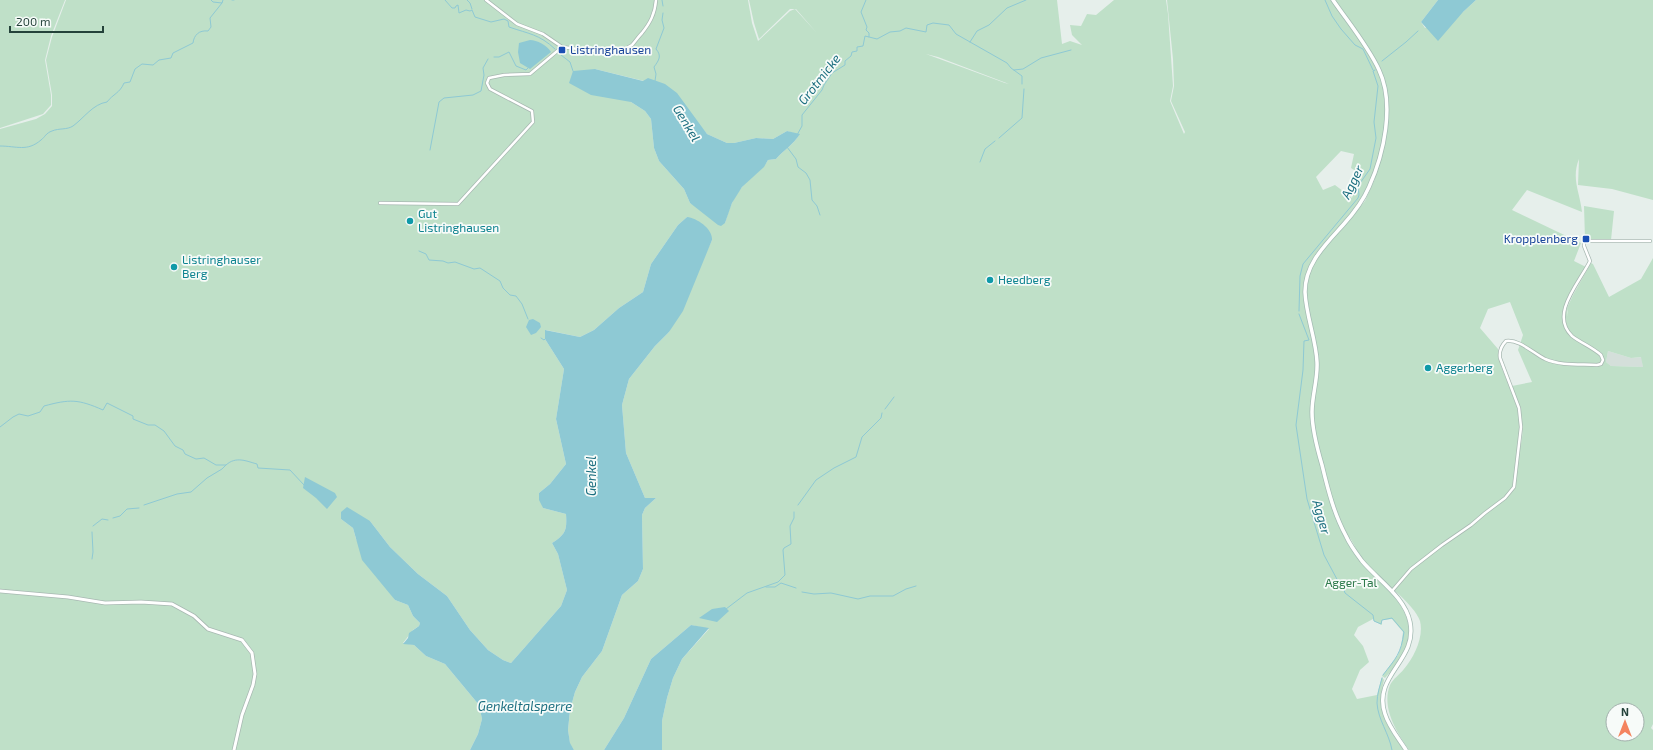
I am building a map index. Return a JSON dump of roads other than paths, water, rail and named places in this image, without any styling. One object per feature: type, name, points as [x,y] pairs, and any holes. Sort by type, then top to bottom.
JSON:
[{"type":"main road","points":[[1333,0],[1379,69],[1384,87],[1386,114],[1381,151],[1368,188],[1349,218],[1317,256],[1306,278],[1306,301],[1317,361],[1312,422],[1329,493],[1343,530],[1362,561],[1392,592],[1408,613],[1411,635],[1408,650],[1387,679],[1382,699],[1384,713],[1390,726],[1406,750]]},
{"type":"street","points":[[486,0],[517,24],[543,34],[562,47],[603,51],[619,50],[631,46],[649,24],[654,13],[656,0]]},
{"type":"street","points":[[380,203],[426,205],[458,204],[533,122],[532,111],[490,89],[487,83],[489,78],[504,75],[530,74],[562,47]]},
{"type":"street","points":[[1392,592],[1411,569],[1442,545],[1472,525],[1505,498],[1514,487],[1521,427],[1519,408],[1502,365],[1499,352],[1504,343],[1512,341],[1544,358],[1557,362],[1597,365],[1602,363],[1602,357],[1571,335],[1564,322],[1564,310],[1567,301],[1590,261],[1584,246],[1584,241],[1650,241]]},
{"type":"street","points":[[0,591],[68,597],[105,603],[141,602],[172,604],[194,616],[208,629],[242,640],[252,652],[255,674],[253,685],[242,715],[234,750]]},
{"type":"water","points":[[1438,0],[1476,0],[1463,12],[1438,41],[1421,22]]},
{"type":"water","points":[[530,40],[542,43],[551,52],[530,69],[520,63],[518,52],[519,43]]},
{"type":"water","points":[[595,69],[643,81],[648,78],[665,84],[677,93],[707,134],[727,143],[756,138],[773,139],[787,131],[800,134],[776,159],[768,160],[764,167],[742,187],[732,203],[725,223],[721,226],[690,203],[684,189],[659,161],[654,148],[651,119],[645,111],[631,102],[591,95],[569,83],[573,71]]},
{"type":"water","name":"Genkeltalsperre","points":[[687,217],[695,219],[704,225],[710,232],[712,240],[683,311],[669,332],[655,346],[629,379],[622,405],[626,453],[645,498],[656,498],[645,508],[642,515],[643,569],[638,581],[622,595],[602,651],[582,677],[575,692],[570,710],[568,730],[570,743],[574,750],[470,750],[478,734],[482,719],[479,705],[445,664],[426,656],[414,645],[403,644],[408,638],[409,633],[419,626],[420,623],[413,616],[408,605],[395,600],[362,560],[353,528],[341,519],[341,512],[347,507],[370,521],[390,547],[418,574],[447,596],[470,630],[488,650],[503,660],[511,663],[561,606],[567,590],[558,554],[552,543],[565,531],[566,514],[543,508],[539,500],[539,493],[550,484],[566,464],[556,419],[564,369],[545,339],[545,330],[580,337],[594,330],[619,308],[643,292],[651,264],[678,225]]},
{"type":"water","points":[[533,319],[540,323],[541,327],[536,333],[531,335],[526,327],[529,320]]},
{"type":"water","points":[[305,477],[335,493],[337,497],[327,509],[303,488]]},
{"type":"water","points":[[725,607],[729,611],[717,622],[699,618],[712,609]]},
{"type":"water","points":[[691,625],[709,628],[682,659],[673,678],[662,721],[662,750],[604,750],[624,718],[651,659]]},
{"type":"waterway","name":"Genkel","points":[[211,0],[213,2],[222,3],[223,0]]},
{"type":"waterway","name":"Genkel","points":[[445,0],[452,8],[455,8],[458,5],[459,13],[466,10],[472,10],[475,17],[491,22],[504,19],[508,21],[509,27],[539,37],[555,49]]},
{"type":"waterway","points":[[467,0],[472,9]]},
{"type":"waterway","points":[[662,0],[663,6]]},
{"type":"waterway","name":"Grotmicke","points":[[797,135],[802,126],[802,115],[822,90],[832,73],[845,65],[845,61],[851,56],[852,52],[857,51],[857,47],[863,46],[865,36],[869,37],[869,33],[866,30],[867,27],[861,12],[866,0]]},
{"type":"waterway","points":[[970,42],[977,31],[989,25],[1007,8],[1026,0]]},
{"type":"waterway","points":[[1325,0],[1332,16],[1341,29],[1355,45],[1363,49],[1373,70]]},
{"type":"waterway","points":[[0,146],[22,148],[31,146],[36,144],[50,132],[73,126],[97,105],[107,102],[124,83],[130,82],[135,69],[142,64],[153,65],[159,60],[171,58],[173,53],[193,43],[194,38],[202,31],[208,31],[211,27],[210,18],[222,3]]},
{"type":"waterway","points":[[655,81],[656,74],[654,67],[659,56],[656,49],[664,28],[662,20],[663,13]]},
{"type":"waterway","points":[[869,37],[877,39],[890,32],[900,31],[906,28],[926,32],[927,25],[933,23],[949,25],[956,34],[1007,63],[1022,76],[1022,84]]},
{"type":"waterway","name":"Agger","points":[[1382,61],[1418,31]]},
{"type":"waterway","points":[[1014,70],[1023,69],[1041,58],[1071,50]]},
{"type":"waterway","points":[[494,57],[499,57],[509,52],[516,66],[526,70],[528,68]]},
{"type":"waterway","name":"Genkel","points":[[561,55],[570,62],[573,71]]},
{"type":"waterway","points":[[430,150],[439,102],[444,98],[473,95],[481,91],[484,75],[483,68],[488,59]]},
{"type":"waterway","name":"Agger","points":[[1299,311],[1300,276],[1303,264],[1358,198],[1358,186],[1370,169],[1376,138],[1374,122],[1378,86],[1373,71],[1375,70]]},
{"type":"waterway","points":[[999,138],[1022,118],[1024,89]]},
{"type":"waterway","points":[[980,162],[985,149],[995,141]]},
{"type":"waterway","points":[[787,147],[796,159],[798,167],[806,173],[810,180],[812,200],[817,206],[820,215]]},
{"type":"waterway","points":[[419,251],[426,254],[429,260],[448,263],[455,262],[474,269],[480,268],[500,281],[503,288],[510,295],[516,296],[522,304],[528,319]]},
{"type":"waterway","name":"Agger","points":[[1299,314],[1309,340],[1304,341],[1303,370],[1296,425],[1307,499],[1324,555],[1345,593],[1373,615],[1374,621],[1381,624],[1382,620],[1392,618],[1404,632],[1401,646],[1397,655],[1383,675]]},
{"type":"waterway","points":[[541,338],[544,340],[545,339]]},
{"type":"waterway","points":[[885,409],[894,397]]},
{"type":"waterway","points":[[0,427],[19,414],[28,416],[40,412],[44,406],[74,401],[103,410],[107,403],[133,416],[133,419],[148,425],[155,425],[164,431],[175,446],[183,450],[185,454],[196,459],[204,458],[216,465],[226,465],[230,462],[241,460],[257,464],[258,468],[290,470],[304,485]]},
{"type":"waterway","points":[[798,505],[816,480],[834,468],[856,457],[862,437],[881,418],[882,413]]},
{"type":"waterway","points":[[144,505],[177,494],[191,492],[207,478],[226,465]]},
{"type":"waterway","points":[[113,518],[120,516],[127,509],[139,508]]},
{"type":"waterway","points":[[726,609],[747,593],[778,582],[785,575],[783,550],[791,544],[790,526],[794,518],[794,512]]},
{"type":"waterway","points":[[93,526],[102,519],[108,520]]},
{"type":"waterway","points":[[92,532],[92,559]]},
{"type":"waterway","points":[[766,587],[775,587],[781,583],[796,588]]},
{"type":"waterway","points":[[802,592],[814,594],[831,593],[858,599],[870,596],[893,596],[906,589],[916,586]]},
{"type":"waterway","name":"Agger","points":[[1382,678],[1377,703],[1381,721],[1389,738],[1392,750]]},
{"type":"place","name":"Listringhausen","points":[[562,50]]},
{"type":"place","name":"Gut Listringhausen","points":[[410,221]]},
{"type":"place","name":"Kropplenberg","points":[[1586,239]]},
{"type":"place","name":"Listringhauser Berg","points":[[174,267]]},
{"type":"place","name":"Heedberg","points":[[990,280]]},
{"type":"place","name":"Aggerberg","points":[[1428,368]]},
{"type":"park label","name":"Agger-Tal","points":[[1351,583]]}]
